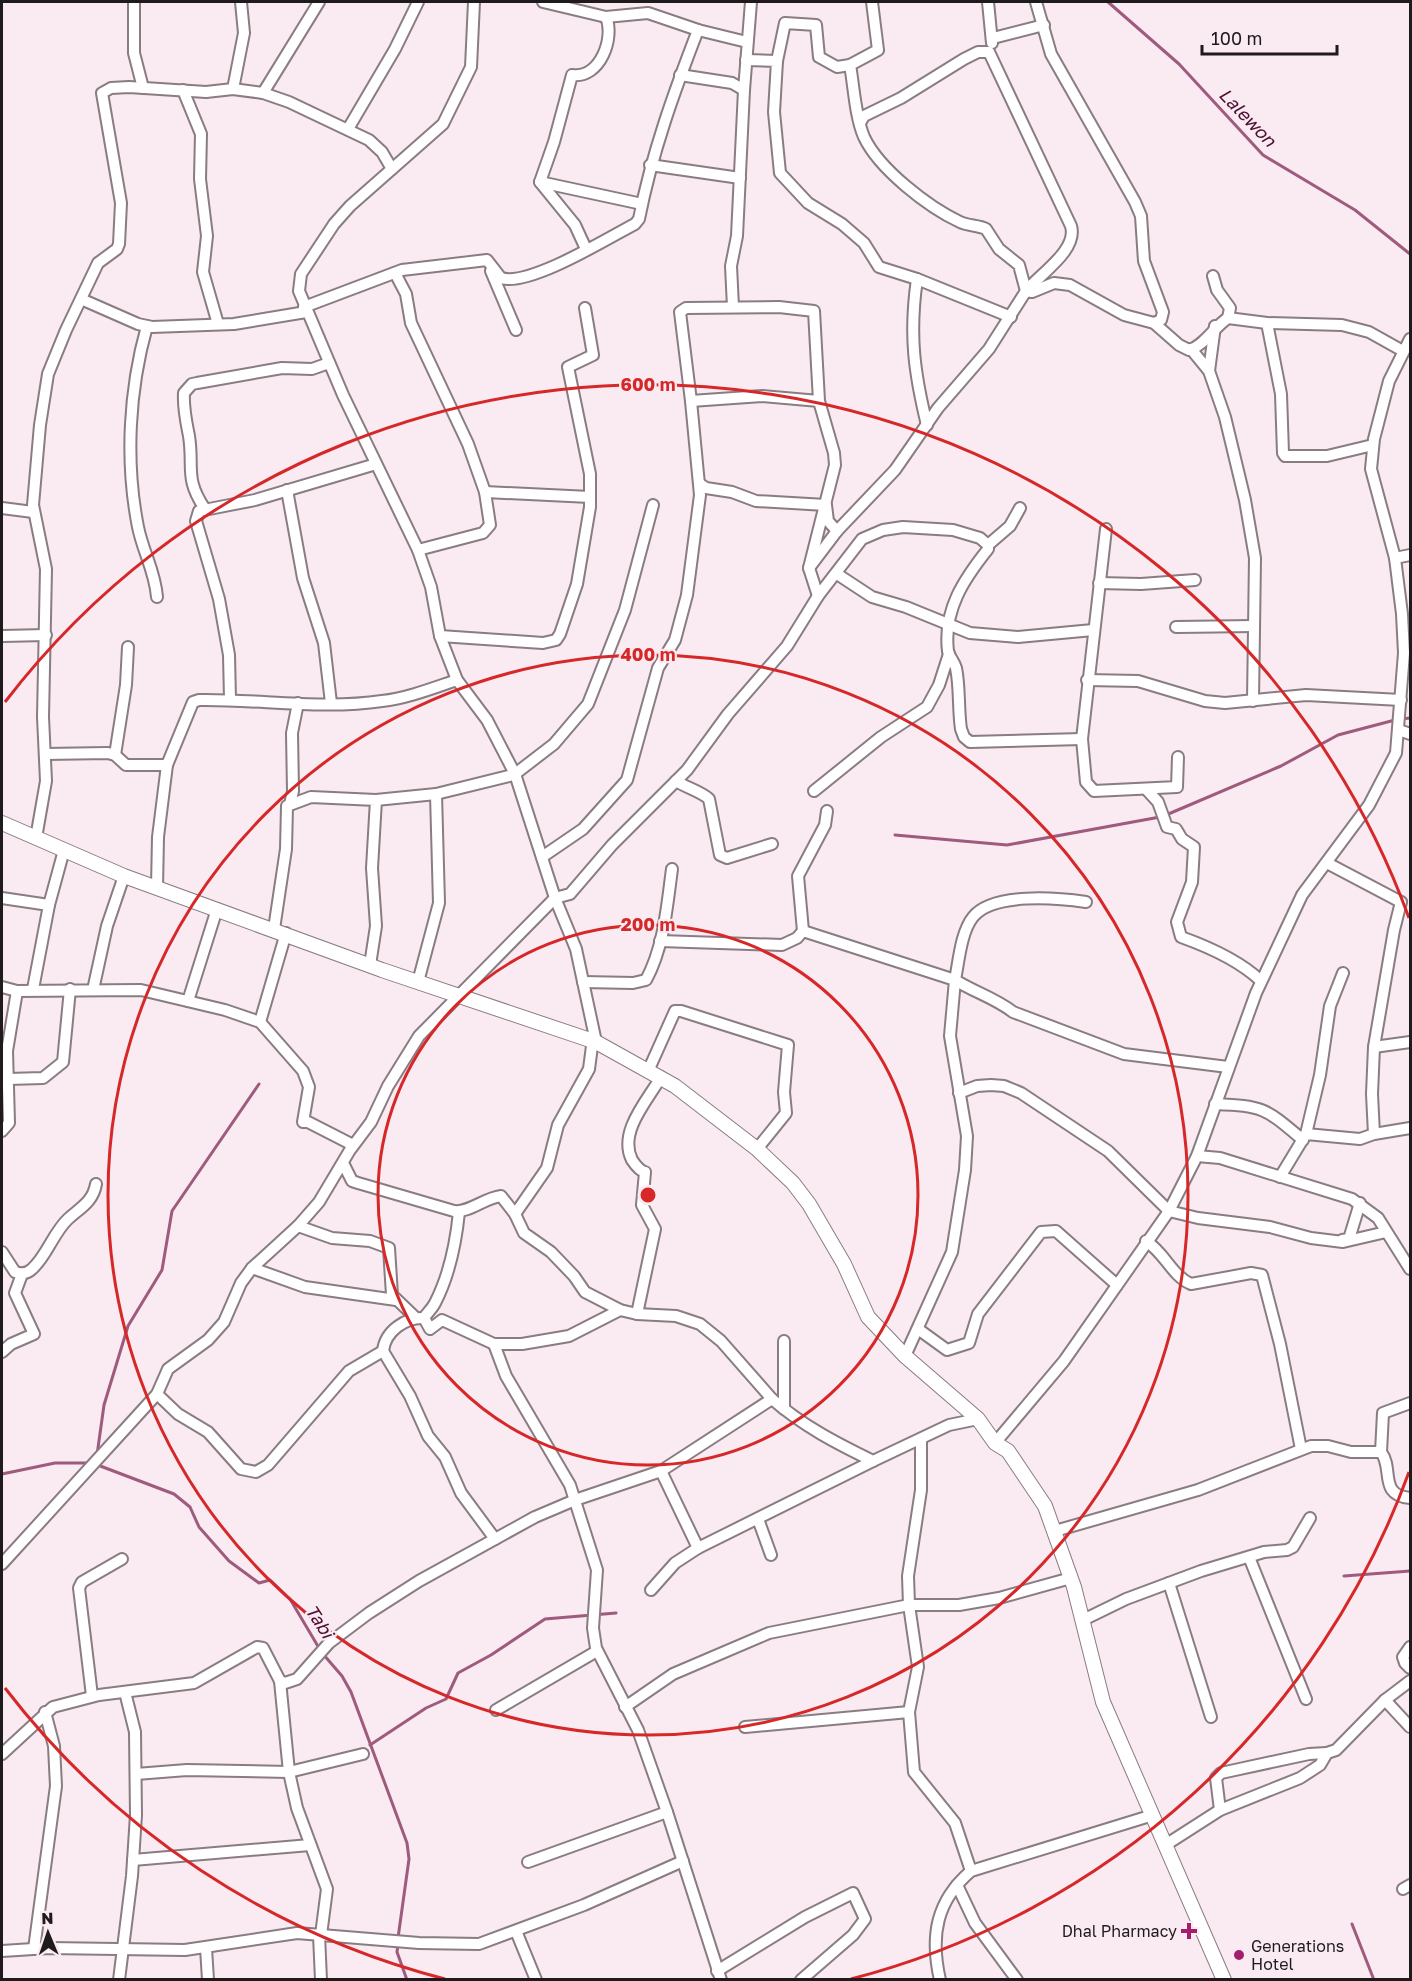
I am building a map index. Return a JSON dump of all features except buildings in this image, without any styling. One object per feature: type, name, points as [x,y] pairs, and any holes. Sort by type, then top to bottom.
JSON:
[{"type":"street","points":[[134,2],[134,53],[143,88]]},
{"type":"street","points":[[234,89],[244,33],[241,2]]},
{"type":"street","points":[[263,93],[319,2]]},
{"type":"street","points":[[348,129],[395,49],[418,2]]},
{"type":"street","points":[[474,2],[473,51],[466,81],[443,124],[350,206],[313,253],[301,274],[298,291],[376,465],[418,550],[431,587],[440,636],[457,680],[487,720],[514,774],[555,898],[576,949],[596,1042]]},
{"type":"street","points":[[543,2],[606,17],[648,13],[698,30],[747,42]]},
{"type":"street","points":[[733,307],[732,266],[737,236],[739,146],[751,2]]},
{"type":"street","points":[[872,2],[878,50],[850,64],[837,67],[819,57],[816,25],[785,23],[777,61],[774,112],[780,173],[808,203],[842,224],[864,243],[879,267],[917,279],[1011,317]]},
{"type":"street","points":[[809,568],[837,531],[895,470],[927,425],[989,349],[1026,291],[1069,247],[1073,234],[989,52],[993,38],[988,2]]},
{"type":"street","points":[[1036,2],[1051,54],[1141,216],[1144,261],[1163,312],[1161,320],[1154,323]]},
{"type":"street","points":[[540,182],[554,142],[572,75],[589,71],[602,57],[611,28],[606,17]]},
{"type":"street","points":[[993,38],[1044,25]]},
{"type":"street","points":[[487,260],[501,278],[520,279],[554,266],[635,224],[642,204],[650,165],[680,75],[698,30]]},
{"type":"street","points":[[860,123],[864,116],[901,98],[964,59],[978,52],[989,52]]},
{"type":"street","points":[[746,60],[777,61]]},
{"type":"street","points":[[850,64],[860,123],[872,151],[900,180],[939,211],[962,223],[986,229],[999,249],[1019,265],[1026,291]]},
{"type":"street","points":[[680,75],[732,83],[744,90]]},
{"type":"street","points":[[36,838],[46,781],[43,717],[46,569],[33,512],[40,425],[48,374],[98,263],[114,252],[119,244],[120,194],[102,93],[111,88],[143,88],[206,92],[234,89],[263,93],[289,102],[369,140],[382,152],[392,169]]},
{"type":"street","points":[[183,90],[201,134],[200,179],[207,236],[203,272],[218,324]]},
{"type":"street","points":[[650,165],[740,178]]},
{"type":"street","points":[[540,182],[642,204]]},
{"type":"street","points":[[540,182],[575,225],[586,249]]},
{"type":"street","points":[[81,299],[147,326],[218,324],[305,309],[395,273],[430,266],[487,260]]},
{"type":"street","points":[[487,260],[516,330]]},
{"type":"street","points":[[395,273],[406,294],[411,323],[468,444],[485,492],[488,529],[483,533],[418,550]]},
{"type":"street","points":[[1213,276],[1217,291],[1230,308],[1228,318]]},
{"type":"street","points":[[917,279],[911,317],[912,350],[927,425]]},
{"type":"street","points":[[1026,291],[1032,292],[1054,283],[1070,285],[1125,315],[1154,323],[1179,345],[1191,349],[1209,371],[1225,417],[1245,500],[1255,558],[1253,701]]},
{"type":"street","points":[[542,857],[583,829],[627,780],[658,668],[675,640],[684,608],[700,484],[680,312],[686,308],[779,306],[814,310],[819,401],[834,453],[835,465],[809,568],[818,596]]},
{"type":"street","points":[[440,636],[543,643],[556,640],[577,584],[590,497],[590,474],[568,367],[593,355],[585,308]]},
{"type":"street","points":[[1191,349],[1198,346],[1215,326],[1228,318],[1267,323],[1342,324],[1369,332],[1403,351]]},
{"type":"street","points":[[1267,323],[1281,394],[1283,453],[1285,456],[1327,456],[1373,446]]},
{"type":"street","points":[[147,326],[136,364],[130,459],[132,495],[142,547],[153,567],[157,597]]},
{"type":"street","points":[[1209,371],[1215,326]]},
{"type":"street","points":[[995,1443],[1064,1361],[1169,1211],[1197,1155],[1261,981],[1302,895],[1327,863],[1385,778],[1396,753],[1407,658],[1395,558],[1371,469],[1373,446],[1389,381],[1410,339]]},
{"type":"street","points":[[205,509],[190,481],[189,437],[184,393],[197,382],[282,368],[312,369],[329,363]]},
{"type":"street","points":[[691,401],[762,396],[819,401]]},
{"type":"street","points":[[230,699],[229,655],[219,599],[196,521],[199,512],[376,465]]},
{"type":"street","points":[[700,484],[706,488],[732,492],[756,501],[826,505]]},
{"type":"street","points":[[287,490],[303,578],[324,643],[331,703]]},
{"type":"street","points":[[485,492],[590,497]]},
{"type":"street","points":[[826,505],[828,521],[837,531]]},
{"type":"street","points":[[260,1022],[280,931],[286,849],[285,809],[290,804],[311,797],[327,796],[376,801],[436,794],[514,774],[554,744],[588,704],[625,609],[653,506]]},
{"type":"street","points":[[2,508],[33,512]]},
{"type":"street","points":[[814,791],[881,737],[927,707],[939,685],[949,654],[949,624],[955,597],[988,549],[988,544],[1010,526],[1020,508]]},
{"type":"street","points":[[2,1564],[157,1394],[168,1369],[208,1340],[224,1322],[241,1283],[252,1268],[298,1226],[320,1202],[353,1145],[371,1122],[388,1086],[419,1035],[555,898],[570,894],[612,845],[676,781],[787,646],[818,596],[862,539],[883,530],[903,527],[953,530],[980,538],[988,544]]},
{"type":"street","points":[[1106,529],[1088,680],[1083,739],[1084,773],[1089,787],[1094,791],[1167,789],[1179,786],[1178,757]]},
{"type":"street","points":[[1395,558],[1410,555]]},
{"type":"street","points":[[837,574],[872,597],[970,633],[1018,637],[1093,630]]},
{"type":"street","points":[[1099,583],[1141,584],[1195,580]]},
{"type":"street","points":[[1176,627],[1254,626]]},
{"type":"street","points":[[2,636],[46,635]]},
{"type":"street","points":[[115,755],[123,708],[128,647]]},
{"type":"street","points":[[949,654],[956,666],[958,709],[966,740],[1083,739]]},
{"type":"street","points":[[157,888],[158,837],[167,765],[193,702],[230,699],[331,703],[399,698],[457,680]]},
{"type":"street","points":[[1088,680],[1138,681],[1205,701],[1253,701],[1306,695],[1401,700]]},
{"type":"street","points":[[290,804],[293,791],[292,733],[298,702]]},
{"type":"street","points":[[1399,729],[1410,734]]},
{"type":"street","points":[[46,754],[98,752],[115,755],[126,765],[167,765]]},
{"type":"street","points":[[676,781],[709,799],[720,855],[726,858],[772,844]]},
{"type":"street","points":[[1158,802],[1167,789]]},
{"type":"street","points":[[1147,790],[1158,802],[1167,827],[1176,830],[1182,839],[1194,847],[1192,882],[1177,922],[1180,937],[1206,946],[1249,970],[1261,981]]},
{"type":"street","points":[[418,982],[439,903],[436,794]]},
{"type":"street","points":[[370,965],[376,926],[372,868],[376,801]]},
{"type":"street","points":[[660,941],[782,945],[797,939],[803,931],[798,876],[825,825],[827,811]]},
{"type":"street","points":[[2,823],[124,876],[418,982],[596,1042],[655,1073],[757,1149],[793,1183],[809,1204],[844,1264],[868,1317],[905,1356],[978,1419],[995,1443],[1008,1451],[1033,1487],[1055,1531],[1071,1578],[1103,1702],[1167,1844],[1206,1942],[1224,1980]]},
{"type":"street","points":[[33,989],[49,905],[64,850]]},
{"type":"street","points":[[1327,863],[1406,902],[1374,1047],[1372,1094],[1374,1134]]},
{"type":"street","points":[[583,982],[633,983],[646,980],[653,967],[660,941],[672,869]]},
{"type":"street","points":[[93,990],[107,926],[124,876]]},
{"type":"street","points":[[905,1356],[952,1252],[959,1215],[967,1136],[950,1036],[955,980],[967,930],[972,918],[982,908],[1042,897],[1086,902]]},
{"type":"street","points":[[2,898],[49,905]]},
{"type":"street","points":[[188,1001],[217,909]]},
{"type":"street","points":[[803,931],[955,980],[1012,1011],[1124,1054],[1228,1067]]},
{"type":"street","points":[[1280,1177],[1304,1137],[1320,1075],[1330,1006],[1342,973]]},
{"type":"street","points":[[2,987],[16,991],[33,989],[141,990],[225,1010],[260,1022],[303,1071],[309,1087],[303,1122],[309,1122],[353,1145]]},
{"type":"street","points":[[8,1079],[43,1078],[51,1074],[63,1062],[70,989]]},
{"type":"street","points":[[2,1131],[9,1123],[9,1034],[16,991]]},
{"type":"street","points":[[637,1314],[655,1229],[642,1205],[645,1172],[635,1164],[628,1151],[627,1139],[655,1073],[675,1011],[788,1045],[784,1092],[786,1113],[757,1149]]},
{"type":"street","points":[[515,1214],[547,1168],[558,1125],[589,1069],[592,1046],[596,1042]]},
{"type":"street","points":[[1374,1047],[1410,1042]]},
{"type":"street","points":[[959,1093],[977,1086],[991,1085],[1004,1086],[1021,1093],[1108,1151],[1169,1211],[1198,1218],[1270,1227],[1311,1238],[1343,1242],[1386,1232]]},
{"type":"street","points":[[1215,1104],[1257,1106],[1304,1137],[1360,1139],[1374,1134],[1410,1128]]},
{"type":"street","points":[[1197,1155],[1220,1158],[1360,1203],[1378,1218],[1410,1269]]},
{"type":"street","points":[[343,1163],[352,1180],[358,1184],[459,1212],[483,1199],[501,1196],[515,1214],[524,1233],[551,1252],[574,1276],[585,1292],[620,1310],[637,1314],[676,1316],[700,1324],[721,1341],[772,1399],[784,1409],[831,1441],[873,1461]]},
{"type":"street","points":[[2,1252],[15,1272],[22,1274],[32,1270],[68,1219],[79,1212],[94,1193],[96,1184]]},
{"type":"street","points":[[1311,1238],[1349,1239],[1360,1203]]},
{"type":"street","points":[[459,1212],[456,1239],[434,1304],[420,1318],[404,1321],[383,1343],[382,1351],[410,1396],[428,1436],[445,1457],[461,1493],[495,1539]]},
{"type":"street","points":[[298,1226],[332,1238],[370,1242],[389,1248],[390,1287],[396,1300],[420,1318],[430,1329],[442,1320],[494,1344],[522,1344],[569,1336],[620,1310]]},
{"type":"street","points":[[918,1329],[947,1350],[969,1343],[978,1314],[1041,1232],[1047,1230],[1056,1231],[1117,1285]]},
{"type":"street","points":[[1146,1241],[1159,1249],[1177,1275],[1191,1284],[1251,1273],[1262,1275],[1280,1344],[1301,1449]]},
{"type":"street","points":[[252,1268],[305,1287],[396,1300]]},
{"type":"street","points":[[2,1352],[11,1344],[34,1334],[15,1293],[22,1274]]},
{"type":"street","points":[[784,1341],[784,1409]]},
{"type":"street","points":[[494,1344],[506,1376],[570,1485],[597,1570],[593,1628],[597,1651],[638,1730],[667,1812],[719,1977],[805,1917],[853,1893],[864,1919],[853,1935],[801,1980]]},
{"type":"street","points":[[157,1394],[178,1414],[208,1432],[241,1469],[256,1472],[268,1465],[349,1371],[382,1351]]},
{"type":"street","points":[[280,1681],[285,1683],[297,1679],[329,1643],[369,1613],[495,1539],[575,1500],[661,1471],[772,1399]]},
{"type":"street","points":[[1410,1403],[1383,1413],[1381,1452],[1389,1485],[1401,1497],[1410,1498]]},
{"type":"street","points":[[651,1590],[675,1563],[698,1548],[949,1425],[978,1419]]},
{"type":"street","points":[[921,1440],[921,1490],[910,1553],[909,1605],[918,1667],[909,1712],[914,1772],[955,1823],[971,1871]]},
{"type":"street","points":[[1055,1531],[1198,1490],[1301,1449],[1321,1446],[1351,1452],[1381,1452]]},
{"type":"street","points":[[661,1471],[698,1548]]},
{"type":"street","points":[[1083,1620],[1126,1599],[1169,1583],[1249,1557],[1293,1547],[1310,1518]]},
{"type":"street","points":[[758,1519],[771,1555]]},
{"type":"street","points":[[1249,1557],[1306,1699]]},
{"type":"street","points":[[92,1696],[79,1588],[82,1582],[122,1559]]},
{"type":"street","points":[[625,1707],[673,1674],[769,1633],[909,1605],[969,1603],[999,1598],[1071,1578]]},
{"type":"street","points":[[1169,1583],[1211,1717]]},
{"type":"street","points":[[2,1754],[45,1712],[63,1702],[194,1683],[260,1647],[263,1648],[280,1681],[289,1773],[300,1818],[327,1889],[320,1935],[321,1980]]},
{"type":"street","points":[[1410,1647],[1403,1657],[1404,1663],[1410,1668]]},
{"type":"street","points":[[496,1710],[597,1651]]},
{"type":"street","points":[[1220,1810],[1215,1783],[1221,1773],[1336,1750],[1385,1700],[1410,1681]]},
{"type":"street","points":[[119,1980],[133,1860],[136,1774],[135,1732],[125,1692]]},
{"type":"street","points":[[1385,1700],[1410,1727]]},
{"type":"street","points":[[34,1949],[56,1786],[54,1746],[45,1712]]},
{"type":"street","points":[[745,1727],[909,1712]]},
{"type":"street","points":[[1167,1844],[1220,1810],[1300,1778],[1320,1765],[1327,1753]]},
{"type":"street","points":[[136,1774],[187,1770],[289,1773],[363,1754]]},
{"type":"street","points":[[528,1862],[667,1812]]},
{"type":"street","points":[[940,1980],[934,1936],[946,1902],[957,1885],[971,1871],[1067,1844],[1153,1815]]},
{"type":"street","points":[[133,1860],[310,1845]]},
{"type":"street","points":[[2,1951],[34,1949],[155,1952],[206,1948],[284,1933],[462,1945],[479,1944],[516,1931],[683,1861]]},
{"type":"street","points":[[957,1885],[975,1923],[1017,1980]]},
{"type":"street","points":[[516,1931],[536,1980]]},
{"type":"street","points":[[206,1948],[208,1980]]},
{"type":"waterway","name":"Lalewon","points":[[1108,2],[1179,64],[1263,155],[1355,210],[1410,254]]},
{"type":"waterway","points":[[1401,719],[1410,718]]},
{"type":"waterway","points":[[1166,815],[1281,766],[1338,735],[1395,720]]},
{"type":"waterway","points":[[895,835],[1007,845],[1160,817]]},
{"type":"waterway","points":[[97,1455],[104,1405],[128,1326],[162,1270],[172,1211],[259,1084]]},
{"type":"waterway","name":"Tabi","points":[[2,1474],[55,1463],[88,1463]]},
{"type":"waterway","name":"Tabi","points":[[95,1464],[174,1494],[190,1507],[199,1527],[229,1561],[259,1583],[270,1580],[290,1599],[319,1648]]},
{"type":"waterway","points":[[1344,1576],[1410,1571]]},
{"type":"waterway","points":[[370,1745],[426,1708],[446,1699],[458,1673],[491,1655],[545,1619],[616,1613]]},
{"type":"waterway","name":"Tabi","points":[[323,1654],[342,1676],[351,1692],[407,1843],[409,1859],[398,1938]]},
{"type":"waterway","points":[[1352,1924],[1374,1980]]},
{"type":"waterway","name":"Tabi","points":[[398,1944],[397,1952],[407,1980]]},
{"type":"place","name":"Dhal Pharmacy","points":[[1189,1931]]},
{"type":"place","name":"Generations Hotel","points":[[1239,1955]]}]
